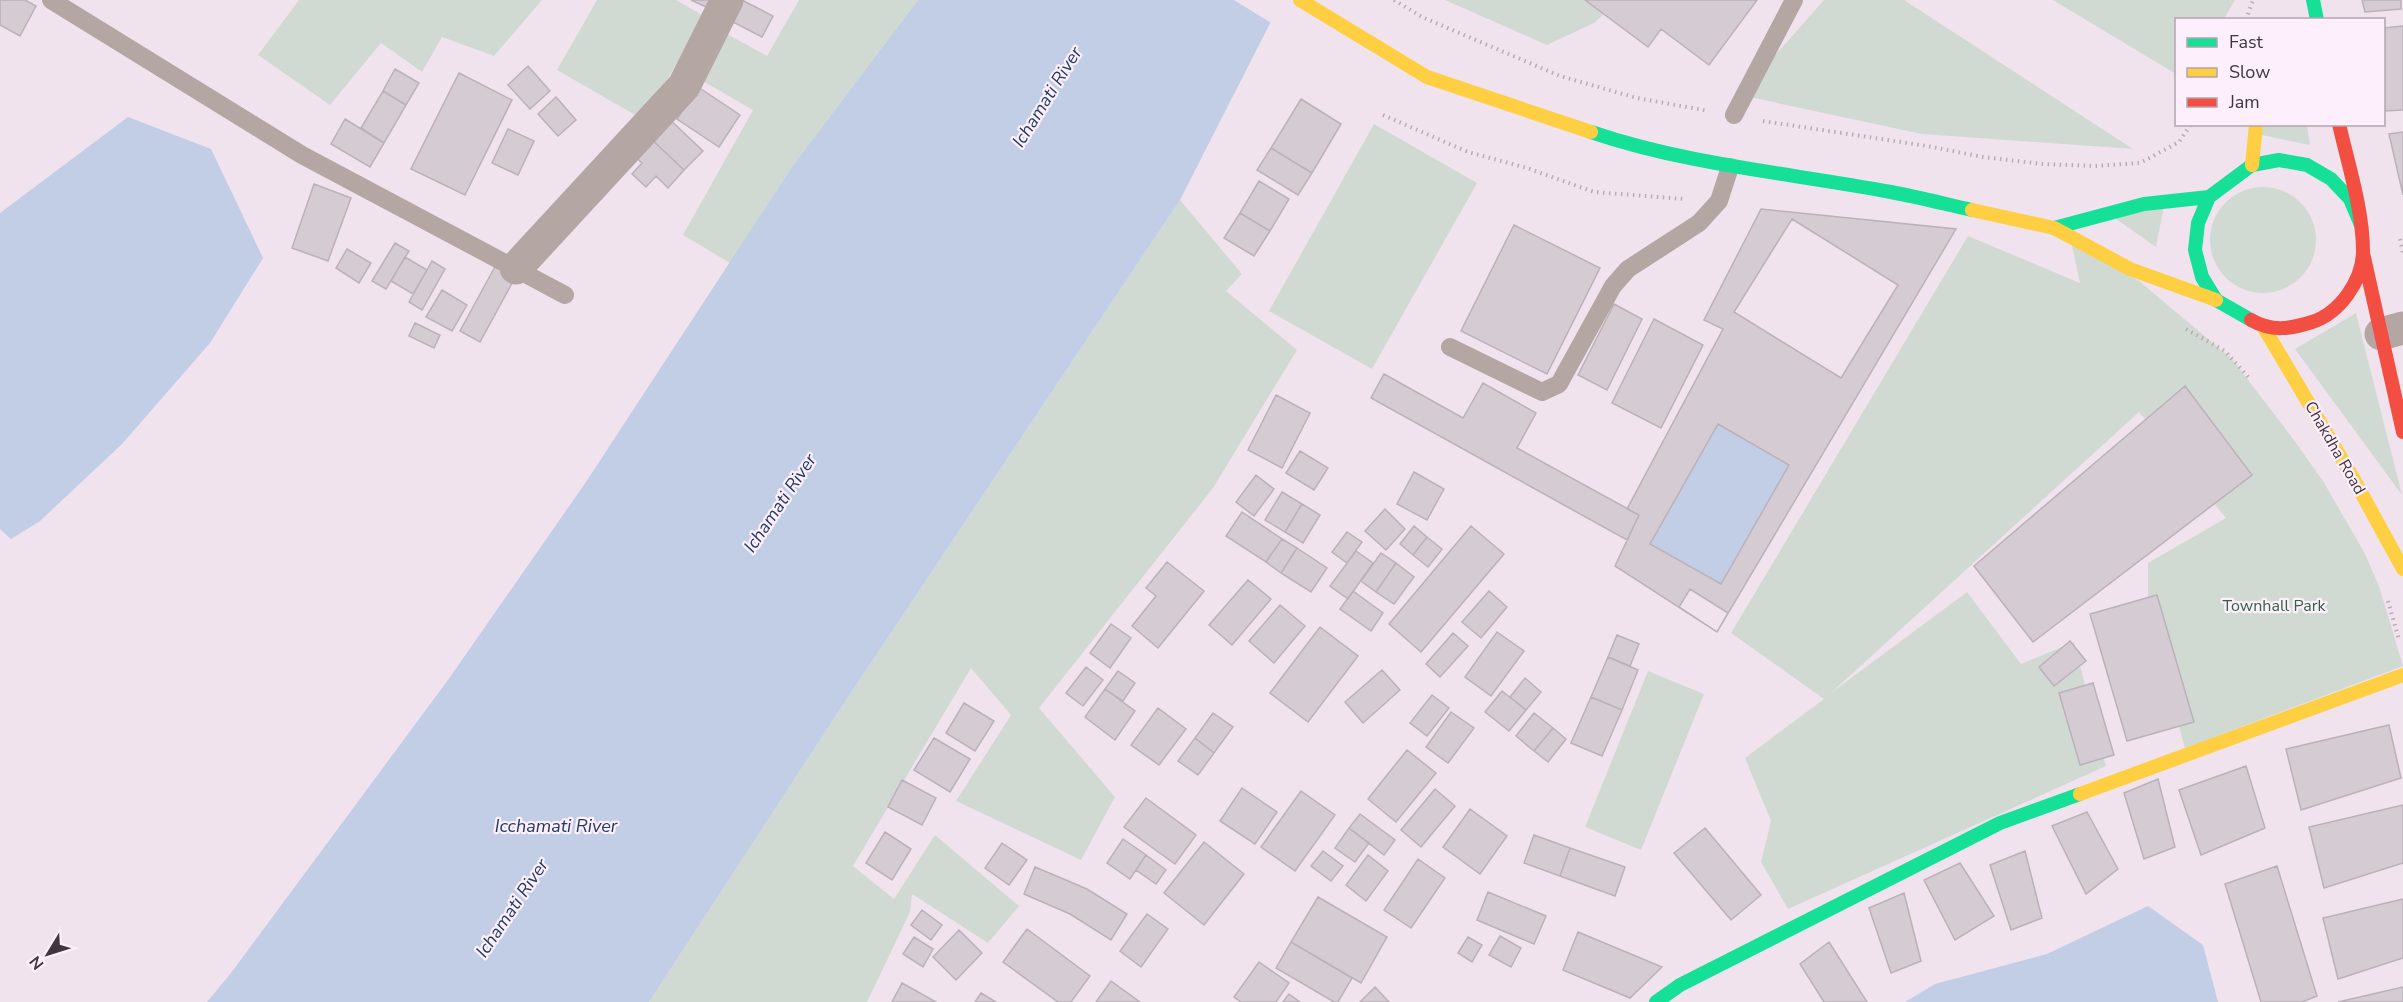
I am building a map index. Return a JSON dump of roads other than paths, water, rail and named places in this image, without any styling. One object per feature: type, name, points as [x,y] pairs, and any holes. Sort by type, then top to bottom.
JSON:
[{"type":"main road","points":[[1300,0],[1427,77],[1625,144],[1730,167],[1891,192],[2054,228],[2144,204],[2209,197]]},
{"type":"main road","points":[[2252,165],[2256,126]]},
{"type":"main road","points":[[2339,126],[2361,225],[2363,253],[2392,331],[2403,432]]},
{"type":"main road","points":[[2216,300],[2202,277],[2195,250],[2198,223],[2209,197],[2252,165],[2280,160],[2307,165],[2331,179],[2350,199],[2361,225]]},
{"type":"main road","name":"Chakdha Road","points":[[2054,228],[2130,269],[2216,300],[2264,328],[2352,476],[2403,569]]},
{"type":"main road","points":[[2264,328],[2291,329],[2318,320],[2341,303],[2356,280],[2363,253]]},
{"type":"main road","points":[[1656,1002],[1680,985],[2000,823],[2403,675]]},
{"type":"street","points":[[516,268],[684,86],[727,0]]},
{"type":"lane","points":[[51,0],[302,155],[566,295]]},
{"type":"lane","points":[[1734,115],[1794,0]]},
{"type":"lane","points":[[1450,347],[1542,392],[1559,384],[1613,286],[1628,269],[1699,223],[1719,201],[1730,167]]},
{"type":"water","name":"Icchamati River","points":[[918,0],[1282,0],[1180,200],[850,694],[649,1002],[207,1002],[231,973],[448,680],[586,482],[794,164]]},
{"type":"water","points":[[128,117],[211,149],[263,258],[210,343],[122,444],[40,521],[11,539],[0,529],[0,213]]},
{"type":"water","points":[[1718,424],[1789,465],[1721,584],[1650,544]]},
{"type":"water","points":[[2148,906],[2203,945],[2218,1002],[1905,1002],[1935,984],[2047,954]]},
{"type":"water label","name":"Ichamati River","points":[[1047,97]]},
{"type":"water label","name":"Ichamati River","points":[[780,503]]},
{"type":"water label","name":"Ichamati River","points":[[512,908]]},
{"type":"park label","name":"Townhall Park","points":[[2274,606]]}]
